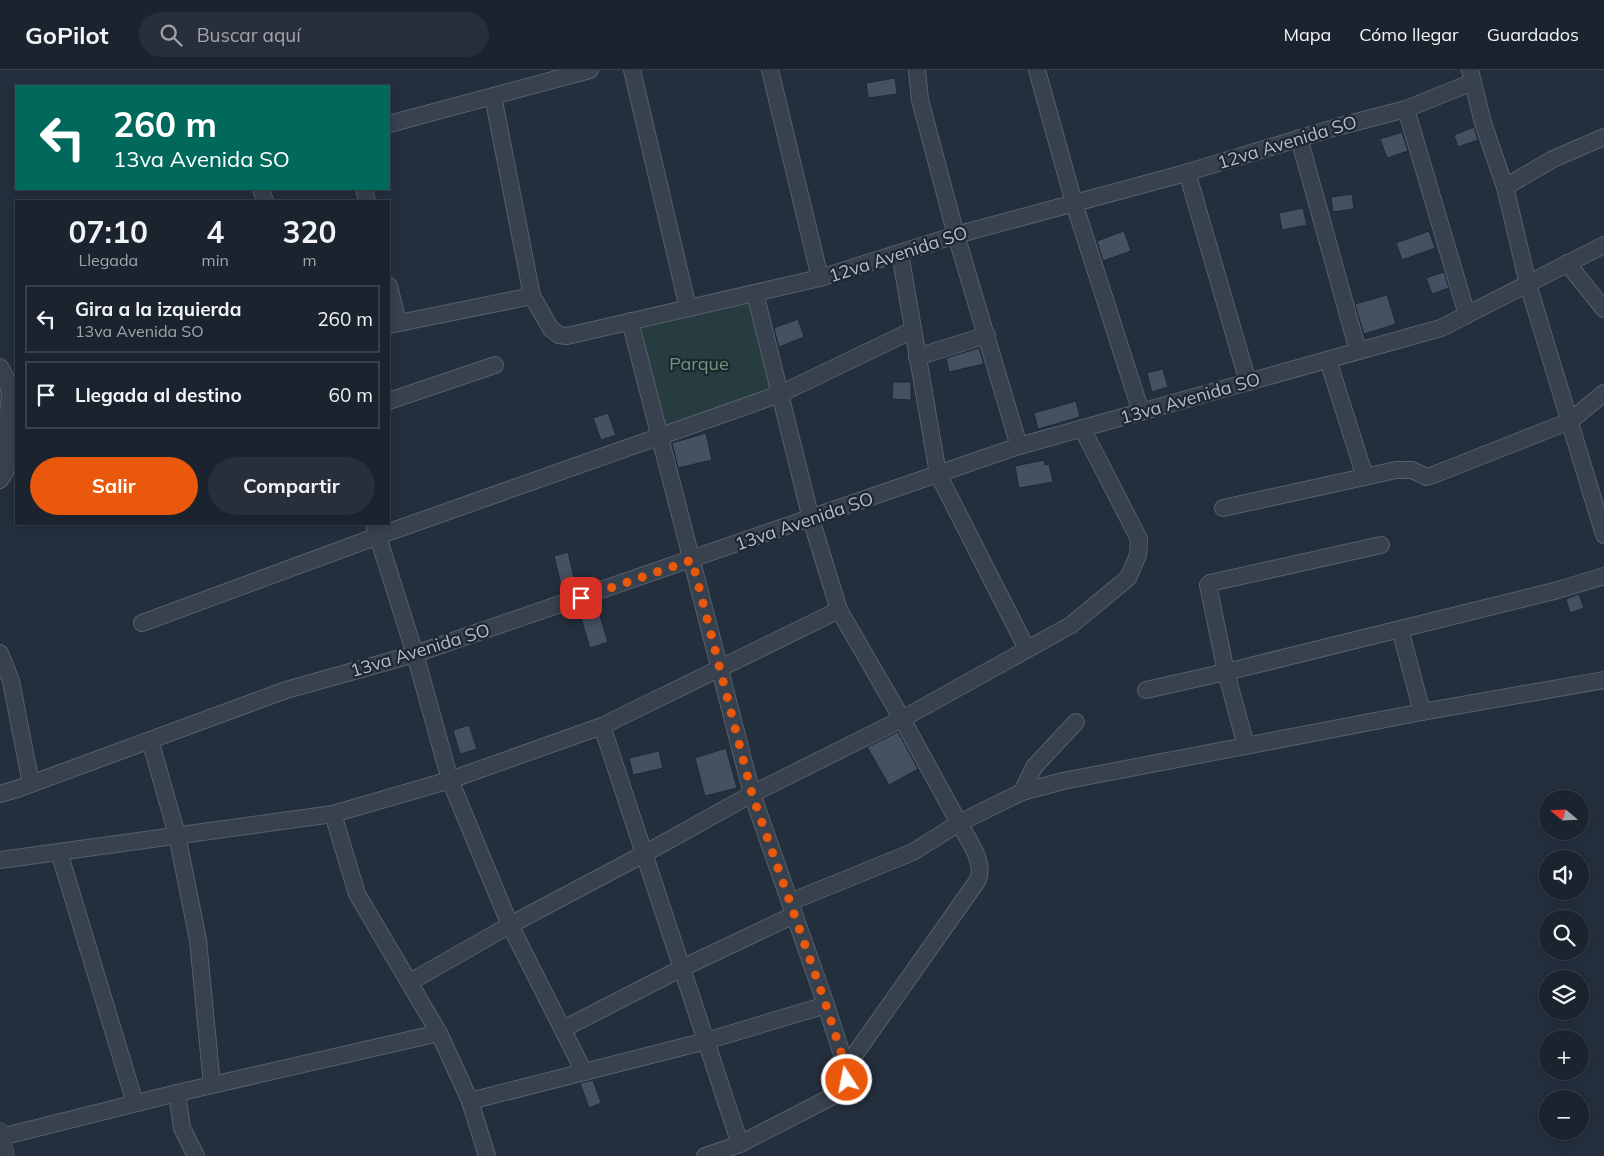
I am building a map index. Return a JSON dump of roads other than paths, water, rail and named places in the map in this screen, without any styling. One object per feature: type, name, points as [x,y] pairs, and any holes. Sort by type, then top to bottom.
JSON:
[{"type":"street","points":[[390,124],[590,70]]},
{"type":"street","points":[[632,70],[688,308]]},
{"type":"street","points":[[770,70],[820,278]]},
{"type":"street","points":[[917,70],[920,100],[956,234],[1019,446]]},
{"type":"street","points":[[1037,70],[1074,203],[1141,412]]},
{"type":"street","points":[[1471,76],[1483,123],[1505,187],[1528,284],[1570,421],[1599,497],[1604,535]]},
{"type":"street","name":"12va Avenida SO","points":[[493,96],[532,296],[551,329],[559,335],[567,336],[820,278],[956,234],[1187,172],[1299,138],[1406,109],[1471,76]]},
{"type":"street","points":[[1406,109],[1467,315]]},
{"type":"street","points":[[1505,187],[1553,159],[1604,137]]},
{"type":"street","points":[[1299,138],[1358,351]]},
{"type":"street","points":[[1187,172],[1248,382]]},
{"type":"street","name":"13va Avenida SO","points":[[0,794],[286,690],[415,654],[1019,446],[1441,328],[1604,245]]},
{"type":"street","points":[[900,253],[938,474],[1027,649]]},
{"type":"street","points":[[1568,263],[1604,309]]},
{"type":"street","points":[[755,293],[811,519],[839,610],[959,823],[980,865],[981,873],[978,880],[846,1068]]},
{"type":"street","points":[[390,294],[394,324],[532,296]]},
{"type":"street","points":[[630,321],[752,794],[826,1005],[846,1068],[847,1080],[840,1092],[740,1144],[705,1156]]},
{"type":"street","points":[[142,622],[376,530],[660,436],[780,394],[913,330]]},
{"type":"street","points":[[918,356],[987,335]]},
{"type":"street","points":[[1328,360],[1366,477]]},
{"type":"street","points":[[390,401],[495,365]]},
{"type":"street","points":[[0,367],[7,380],[10,395],[4,423],[3,475]]},
{"type":"street","points":[[1223,508],[1396,470],[1412,470],[1426,476],[1433,475],[1570,421],[1604,393]]},
{"type":"street","points":[[410,982],[510,925],[752,794],[902,719],[1071,625],[1128,578],[1138,555],[1139,539],[1082,428]]},
{"type":"street","points":[[376,530],[415,654],[450,780],[510,925],[584,1072]]},
{"type":"street","points":[[1246,746],[1226,672],[1208,588],[1210,583],[1381,545]]},
{"type":"street","points":[[1146,690],[1558,590],[1604,576]]},
{"type":"street","points":[[0,860],[333,814],[450,780],[602,726],[839,610]]},
{"type":"street","points":[[1400,629],[1422,712]]},
{"type":"street","points":[[0,653],[11,680],[31,784]]},
{"type":"street","points":[[563,1029],[682,968],[792,908],[913,852],[959,823],[1022,792],[1063,781],[1422,712],[1604,680]]},
{"type":"street","points":[[1022,792],[1034,767],[1076,722]]},
{"type":"street","points":[[602,726],[740,1144]]},
{"type":"street","points":[[150,740],[177,835],[198,940],[212,1085]]},
{"type":"street","points":[[333,814],[357,894],[439,1033],[470,1101],[486,1156]]},
{"type":"street","points":[[59,852],[135,1103]]},
{"type":"street","points":[[470,1101],[706,1041],[826,1005]]},
{"type":"street","points":[[2,1142],[135,1103],[439,1033]]},
{"type":"street","points":[[177,1093],[182,1128],[196,1156]]},
{"type":"park label","name":"Parque","points":[[699,363]]}]
